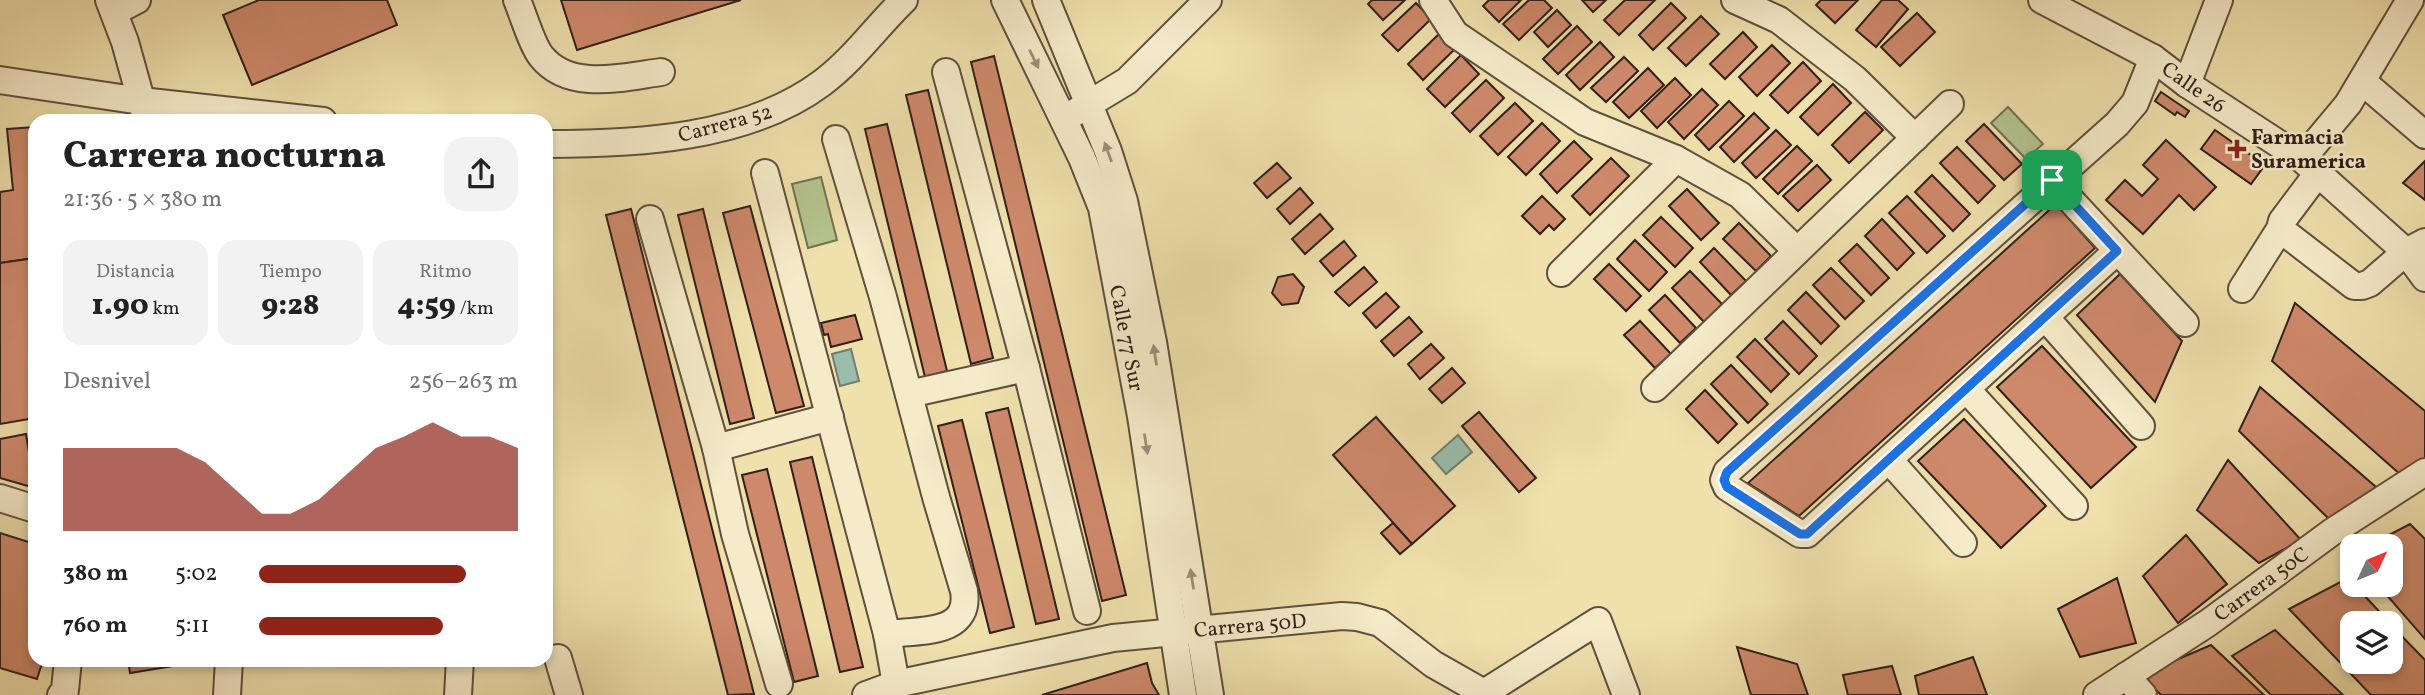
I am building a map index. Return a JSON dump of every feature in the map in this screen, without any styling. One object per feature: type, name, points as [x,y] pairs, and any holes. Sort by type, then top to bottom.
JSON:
[{"type":"street","points":[[517,0],[541,56],[555,68],[576,78],[597,81],[661,72]]},
{"type":"street","name":"Carrera 52","points":[[553,144],[658,139],[721,128],[778,110],[821,83],[864,46],[904,0]]},
{"type":"street","name":"Calle 77 Sur","points":[[1004,0],[1086,167],[1102,208],[1141,416],[1183,695]]},
{"type":"street","name":"Calle 77 Sur","points":[[1046,0],[1108,151],[1124,201],[1153,342],[1210,695]]},
{"type":"street","points":[[1063,119],[1126,81],[1208,0]]},
{"type":"street","points":[[1433,0],[1455,34],[1585,122],[1676,159],[1740,195],[1797,251]]},
{"type":"street","points":[[1735,0],[1779,20],[1856,79],[1915,138]]},
{"type":"street","name":"Calle 26","points":[[2042,0],[2152,58],[2310,166],[2415,247],[2425,278]]},
{"type":"street","points":[[2187,84],[2219,0]]},
{"type":"street","points":[[2242,289],[2281,225],[2310,166],[2410,0]]},
{"type":"street","points":[[120,4],[144,111]]},
{"type":"street","points":[[2117,251],[1807,534],[1800,534],[1727,487],[1724,480],[1727,472],[2127,115],[2135,103],[2152,58]]},
{"type":"street","points":[[946,72],[1026,368],[1087,611]]},
{"type":"street","points":[[0,80],[144,111],[198,114]]},
{"type":"street","points":[[2363,82],[2425,135]]},
{"type":"street","points":[[1655,388],[1950,104]]},
{"type":"street","points":[[836,139],[883,297],[966,603],[963,614],[956,623],[945,627],[887,634]]},
{"type":"street","points":[[1561,273],[1676,159]]},
{"type":"street","points":[[765,173],[887,634],[896,684]]},
{"type":"street","points":[[2052,180],[2185,323]]},
{"type":"street","points":[[650,219],[716,449],[735,534],[779,684]]},
{"type":"street","points":[[2281,225],[2354,286],[2370,283],[2415,247]]},
{"type":"street","points":[[2045,317],[2141,426]]},
{"type":"street","points":[[909,394],[1026,368]]},
{"type":"street","points":[[1966,389],[2074,506]]},
{"type":"street","points":[[716,449],[830,417]]},
{"type":"street","points":[[1889,460],[1963,542]]},
{"type":"street","name":"Carrera 50C","points":[[2097,695],[2135,686],[2208,623],[2332,532],[2425,472]]},
{"type":"street","points":[[0,498],[28,507]]},
{"type":"street","name":"Carrera 50D","points":[[866,695],[896,684],[1113,638],[1342,616],[1380,623],[1433,664],[1484,694],[1598,621],[1626,695]]},
{"type":"street","points":[[558,658],[569,695]]},
{"type":"street","points":[[61,695],[65,690],[67,667]]},
{"type":"street","points":[[227,695],[229,667]]},
{"type":"street","points":[[458,695],[460,667]]},
{"type":"green space","points":[[2008,107],[2043,144],[2026,159],[1991,123]]},
{"type":"green space","points":[[821,177],[837,240],[808,248],[792,184]]},
{"type":"shaded area","points":[[851,349],[859,381],[840,386],[832,354]]},
{"type":"shaded area","points":[[1458,435],[1472,452],[1446,474],[1432,458]]},
{"type":"building","points":[[259,0],[387,0],[397,25],[252,85],[223,15]]},
{"type":"building","points":[[561,0],[741,0],[577,50]]},
{"type":"building","points":[[1372,0],[1405,0],[1383,20],[1368,4]]},
{"type":"building","points":[[1489,0],[1521,0],[1499,22],[1483,6]]},
{"type":"building","points":[[1529,0],[1544,0],[1552,8],[1519,40],[1503,24]]},
{"type":"building","points":[[1582,0],[1606,0],[1593,12]]},
{"type":"building","points":[[1625,0],[1655,0],[1619,35],[1604,20]]},
{"type":"building","points":[[1821,0],[1858,0],[1835,23],[1816,5]]},
{"type":"building","points":[[1882,0],[1898,0],[1908,9],[1876,47],[1856,30]]},
{"type":"building","points":[[1416,3],[1431,19],[1398,51],[1382,35]]},
{"type":"building","points":[[1671,3],[1686,18],[1653,50],[1639,35]]},
{"type":"building","points":[[1557,10],[1571,25],[1548,47],[1534,32]]},
{"type":"building","points":[[1917,13],[1935,32],[1900,66],[1881,47]]},
{"type":"building","points":[[1701,16],[1719,34],[1686,66],[1668,48]]},
{"type":"building","points":[[1577,26],[1592,42],[1558,74],[1543,59]]},
{"type":"building","points":[[1441,32],[1456,48],[1423,80],[1408,64]]},
{"type":"building","points":[[1743,32],[1757,47],[1725,79],[1710,64]]},
{"type":"building","points":[[1600,42],[1614,57],[1580,90],[1566,75]]},
{"type":"building","points":[[1772,45],[1790,63],[1757,96],[1739,77]]},
{"type":"building","points":[[1461,55],[1479,74],[1445,107],[1427,89]]},
{"type":"building","points":[[994,56],[1126,595],[1102,601],[971,62]]},
{"type":"building","points":[[1624,57],[1638,71],[1606,102],[1591,88]]},
{"type":"building","points":[[1803,62],[1821,81],[1788,113],[1770,95]]},
{"type":"building","points":[[1648,68],[1664,85],[1629,118],[1613,102]]},
{"type":"building","points":[[1675,78],[1691,95],[1657,128],[1641,111]]},
{"type":"building","points":[[1486,80],[1504,98],[1470,132],[1452,113]]},
{"type":"building","points":[[1833,84],[1851,103],[1818,135],[1800,117]]},
{"type":"building","points":[[1702,89],[1718,105],[1684,139],[1668,122]]},
{"type":"building","points":[[928,90],[993,358],[971,364],[906,95]]},
{"type":"building","points":[[2161,92],[2189,111],[2185,117],[2177,112],[2175,115],[2155,101]]},
{"type":"building","points":[[1729,101],[1744,116],[1709,150],[1695,135]]},
{"type":"building","points":[[1515,103],[1533,121],[1498,155],[1480,136]]},
{"type":"building","points":[[1865,112],[1883,130],[1849,163],[1832,145]]},
{"type":"building","points":[[1754,113],[1769,128],[1734,162],[1720,147]]},
{"type":"building","points":[[1542,123],[1560,141],[1526,175],[1508,157]]},
{"type":"building","points":[[887,124],[947,371],[925,377],[865,129]]},
{"type":"building","points":[[1984,124],[2022,164],[2004,180],[1966,141]]},
{"type":"building","points":[[28,128],[28,259],[0,263],[0,192],[13,190],[7,129]]},
{"type":"building","points":[[1776,130],[1791,145],[1756,178],[1742,163]]},
{"type":"building","points":[[2215,130],[2265,165],[2251,184],[2201,149]]},
{"type":"building","points":[[2166,140],[2216,187],[2194,210],[2179,195],[2143,234],[2106,200],[2125,180],[2142,196],[2158,179],[2143,165]]},
{"type":"building","points":[[1574,141],[1592,159],[1557,193],[1540,174]]},
{"type":"building","points":[[1797,146],[1812,161],[1778,194],[1763,179]]},
{"type":"building","points":[[1957,147],[1995,186],[1978,203],[1940,163]]},
{"type":"building","points":[[1611,158],[1629,176],[1590,215],[1572,196]]},
{"type":"building","points":[[2425,161],[2425,200],[2403,183]]},
{"type":"building","points":[[1277,163],[1291,178],[1267,198],[1254,183]]},
{"type":"building","points":[[1817,165],[1831,180],[1798,211],[1783,196]]},
{"type":"building","points":[[1932,175],[1970,214],[1953,231],[1915,192]]},
{"type":"building","points":[[1300,188],[1313,203],[1290,224],[1277,209]]},
{"type":"building","points":[[1687,189],[1719,223],[1701,240],[1669,206]]},
{"type":"building","points":[[1542,196],[1565,219],[1554,230],[1549,225],[1540,234],[1522,216]]},
{"type":"building","points":[[1907,196],[1945,236],[1927,253],[1889,213]]},
{"type":"building","points":[[2056,204],[2095,248],[1799,516],[1748,483]]},
{"type":"building","points":[[750,206],[804,406],[776,413],[723,213]]},
{"type":"building","points":[[631,209],[754,694],[728,695],[606,215]]},
{"type":"building","points":[[703,209],[754,418],[730,424],[678,215]]},
{"type":"building","points":[[1320,214],[1333,229],[1305,254],[1292,239]]},
{"type":"building","points":[[1661,217],[1693,248],[1675,267],[1643,235]]},
{"type":"building","points":[[1882,219],[1914,253],[1897,270],[1865,236]]},
{"type":"building","points":[[1739,223],[1771,256],[1756,271],[1723,239]]},
{"type":"building","points":[[1635,240],[1667,272],[1649,291],[1617,259]]},
{"type":"building","points":[[1344,241],[1356,256],[1333,276],[1320,261]]},
{"type":"building","points":[[1857,244],[1889,278],[1871,295],[1839,261]]},
{"type":"building","points":[[1714,248],[1746,281],[1731,295],[1700,262]]},
{"type":"building","points":[[28,259],[28,419],[0,424],[0,263]]},
{"type":"building","points":[[1609,264],[1641,296],[1626,311],[1594,279]]},
{"type":"building","points":[[1364,267],[1377,282],[1349,306],[1335,292]]},
{"type":"building","points":[[1831,268],[1864,301],[1845,319],[1813,285]]},
{"type":"building","points":[[1690,271],[1722,304],[1704,322],[1672,288]]},
{"type":"building","points":[[1293,274],[1304,287],[1298,303],[1282,305],[1272,293],[1278,277]]},
{"type":"building","points":[[2120,274],[2182,341],[2155,402],[2077,315]]},
{"type":"building","points":[[1806,292],[1839,326],[1821,344],[1788,310]]},
{"type":"building","points":[[1386,293],[1399,307],[1376,328],[1363,313]]},
{"type":"building","points":[[1665,295],[1696,328],[1680,343],[1649,310]]},
{"type":"building","points":[[2295,303],[2425,411],[2425,459],[2402,476],[2272,361]]},
{"type":"building","points":[[855,315],[862,339],[831,347],[828,334],[824,335],[821,323]]},
{"type":"building","points":[[1409,317],[1422,332],[1394,356],[1381,341]]},
{"type":"building","points":[[1640,321],[1671,354],[1655,368],[1624,335]]},
{"type":"building","points":[[1783,321],[1817,356],[1799,374],[1765,339]]},
{"type":"building","points":[[1755,339],[1789,374],[1771,392],[1737,357]]},
{"type":"building","points":[[1431,344],[1444,358],[1420,379],[1408,364]]},
{"type":"building","points":[[2042,346],[2136,447],[2091,488],[1997,387]]},
{"type":"building","points":[[1731,365],[1768,404],[1748,423],[1711,384]]},
{"type":"building","points":[[1452,368],[1465,383],[1442,403],[1429,389]]},
{"type":"building","points":[[2260,387],[2376,487],[2329,519],[2239,431]]},
{"type":"building","points":[[1705,390],[1737,424],[1718,443],[1686,409]]},
{"type":"building","points":[[1008,408],[1059,619],[1036,624],[986,413]]},
{"type":"building","points":[[1479,412],[1536,478],[1519,492],[1462,426]]},
{"type":"building","points":[[1376,417],[1455,506],[1412,544],[1333,455]]},
{"type":"building","points":[[1964,419],[2046,506],[2001,548],[1918,461]]},
{"type":"building","points":[[962,420],[1014,627],[990,633],[938,426]]},
{"type":"building","points":[[26,434],[28,486],[0,478],[0,439]]},
{"type":"building","points":[[812,457],[863,667],[840,672],[790,462]]},
{"type":"building","points":[[2228,460],[2301,540],[2259,563],[2197,510]]},
{"type":"building","points":[[767,469],[818,676],[794,682],[742,475]]},
{"type":"building","points":[[1393,523],[1412,544],[1400,554],[1381,533]]},
{"type":"building","points":[[2410,524],[2425,539],[2425,639],[2388,597],[2403,597],[2403,534],[2391,534]]},
{"type":"building","points":[[0,533],[28,542],[28,667],[41,667],[37,679],[0,668]]},
{"type":"building","points":[[2186,535],[2227,584],[2178,623],[2143,576]]},
{"type":"building","points":[[2117,578],[2136,643],[2080,657],[2058,609]]},
{"type":"building","points":[[2340,582],[2340,597],[2366,597],[2379,611],[2340,611],[2340,662],[2289,609]]},
{"type":"building","points":[[2275,630],[2343,695],[2271,695],[2232,656]]},
{"type":"building","points":[[2403,637],[2425,660],[2425,695],[2371,695],[2351,674],[2403,674]]},
{"type":"building","points":[[2211,645],[2264,695],[2161,695],[2141,675]]},
{"type":"building","points":[[1737,647],[1797,664],[1808,695],[1751,695]]},
{"type":"building","points":[[1973,657],[1987,695],[1919,695],[1915,676]]},
{"type":"building","points":[[1147,663],[1152,683],[1159,695],[1042,695]]},
{"type":"building","points":[[1892,666],[1901,695],[1848,695],[1843,675]]},
{"type":"building","points":[[129,667],[167,667],[130,673]]},
{"type":"place","name":"Farmacia Suramerica","points":[[2237,149]]},
{"type":"route","points":[[2052,180],[2117,251],[1807,534],[1800,534],[1727,487],[1724,480],[1727,472],[2052,180]]}]
